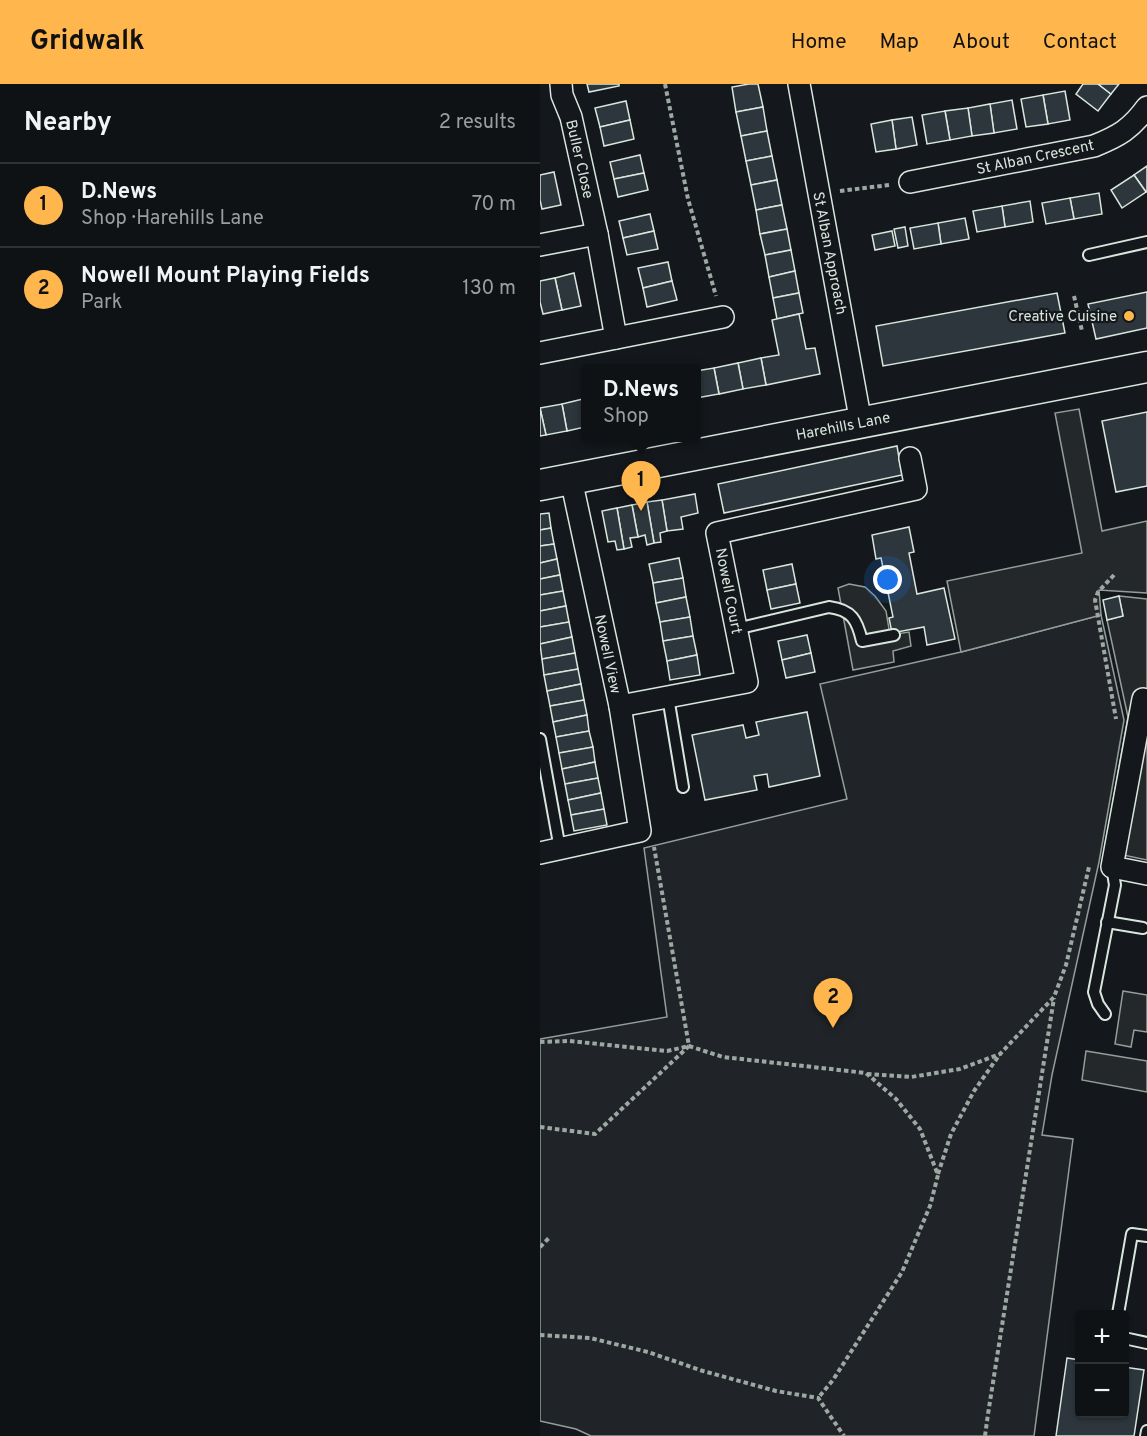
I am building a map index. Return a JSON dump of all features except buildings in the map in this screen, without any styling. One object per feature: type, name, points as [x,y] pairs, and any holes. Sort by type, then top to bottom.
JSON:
[{"type":"main road","name":"Harehills Lane","points":[[540,485],[1147,367]]},
{"type":"street","name":"Buller Close","points":[[561,84],[562,95],[571,117],[597,234],[616,338]]},
{"type":"street","name":"St Alban Approach","points":[[799,84],[861,423]]},
{"type":"street","name":"St Alban Crescent","points":[[910,182],[1094,146],[1115,138],[1133,125],[1147,107]]},
{"type":"street","points":[[540,245],[597,234]]},
{"type":"street","points":[[540,353],[723,317]]},
{"type":"street","name":"Nowell Court","points":[[620,706],[747,682],[717,533],[916,489],[910,458]]},
{"type":"street","name":"Nowell View","points":[[571,479],[620,706],[640,831]]},
{"type":"street","points":[[1143,699],[1112,867],[1147,874]]},
{"type":"street","points":[[550,851],[640,831]]},
{"type":"lane","points":[[1089,255],[1147,242]]},
{"type":"lane","points":[[736,629],[830,607],[840,608],[849,613],[855,620],[862,641],[894,635]]},
{"type":"lane","points":[[668,697],[683,787]]},
{"type":"lane","points":[[540,739],[550,851]]},
{"type":"lane","points":[[1105,1014],[1094,992],[1114,885],[1112,867]]},
{"type":"lane","points":[[1107,922],[1143,928]]},
{"type":"lane","points":[[1120,1310],[1132,1234],[1147,1236]]},
{"type":"lane","points":[[1129,1339],[1147,1343]]},
{"type":"lane","points":[[1146,1436],[1147,1431]]},
{"type":"path","points":[[665,84],[688,199],[723,317]]},
{"type":"path","points":[[840,191],[862,190],[910,182]]},
{"type":"path","points":[[1074,296],[1082,331]]},
{"type":"path","points":[[1114,575],[1098,591],[1095,600],[1118,726]]},
{"type":"path","points":[[640,831],[654,846],[689,1046]]},
{"type":"path","points":[[985,1436],[1054,997],[1066,965],[1089,866]]},
{"type":"path","points":[[818,1398],[833,1380],[902,1272],[930,1206],[951,1134],[974,1091],[1000,1054],[1054,997]]},
{"type":"path","points":[[540,1042],[569,1041],[667,1051],[689,1046],[723,1057],[911,1077],[960,1070],[1000,1054]]},
{"type":"path","points":[[540,1127],[595,1134],[689,1046]]},
{"type":"path","points":[[866,1074],[896,1099],[920,1129],[938,1175]]},
{"type":"path","points":[[540,1247],[549,1238]]},
{"type":"path","points":[[540,1335],[590,1338],[648,1352],[703,1371],[776,1391],[818,1398],[844,1436]]},
{"type":"shaded area","points":[[1079,409],[1102,531],[1147,521],[1147,593],[1099,590],[1101,615],[961,652],[947,581],[1082,553],[1055,413]]},
{"type":"shaded area","points":[[849,584],[865,587],[875,596],[886,611],[890,635],[909,632],[911,646],[893,651],[894,662],[853,670],[838,588]]},
{"type":"shaded area","points":[[1119,596],[1147,599],[1147,860],[1104,851],[1128,717],[1107,620],[1123,616]]},
{"type":"shaded area","points":[[1101,615],[1124,720],[1099,862],[1052,1075],[1042,1135],[1073,1139],[1034,1436],[591,1436],[576,1429],[540,1421],[540,1039],[667,1017],[644,848],[847,799],[820,684],[961,652]]},
{"type":"shaded area","points":[[1123,991],[1147,995],[1147,1032],[1134,1030],[1131,1047],[1115,1044]]},
{"type":"shaded area","points":[[1086,1051],[1147,1061],[1147,1092],[1082,1080]]},
{"type":"place","name":"Creative Cuisine","points":[[1129,316]]},
{"type":"place","name":"D.News","points":[[641,511]]},
{"type":"place","name":"Nowell Mount Playing Fields","points":[[833,1028]]}]
